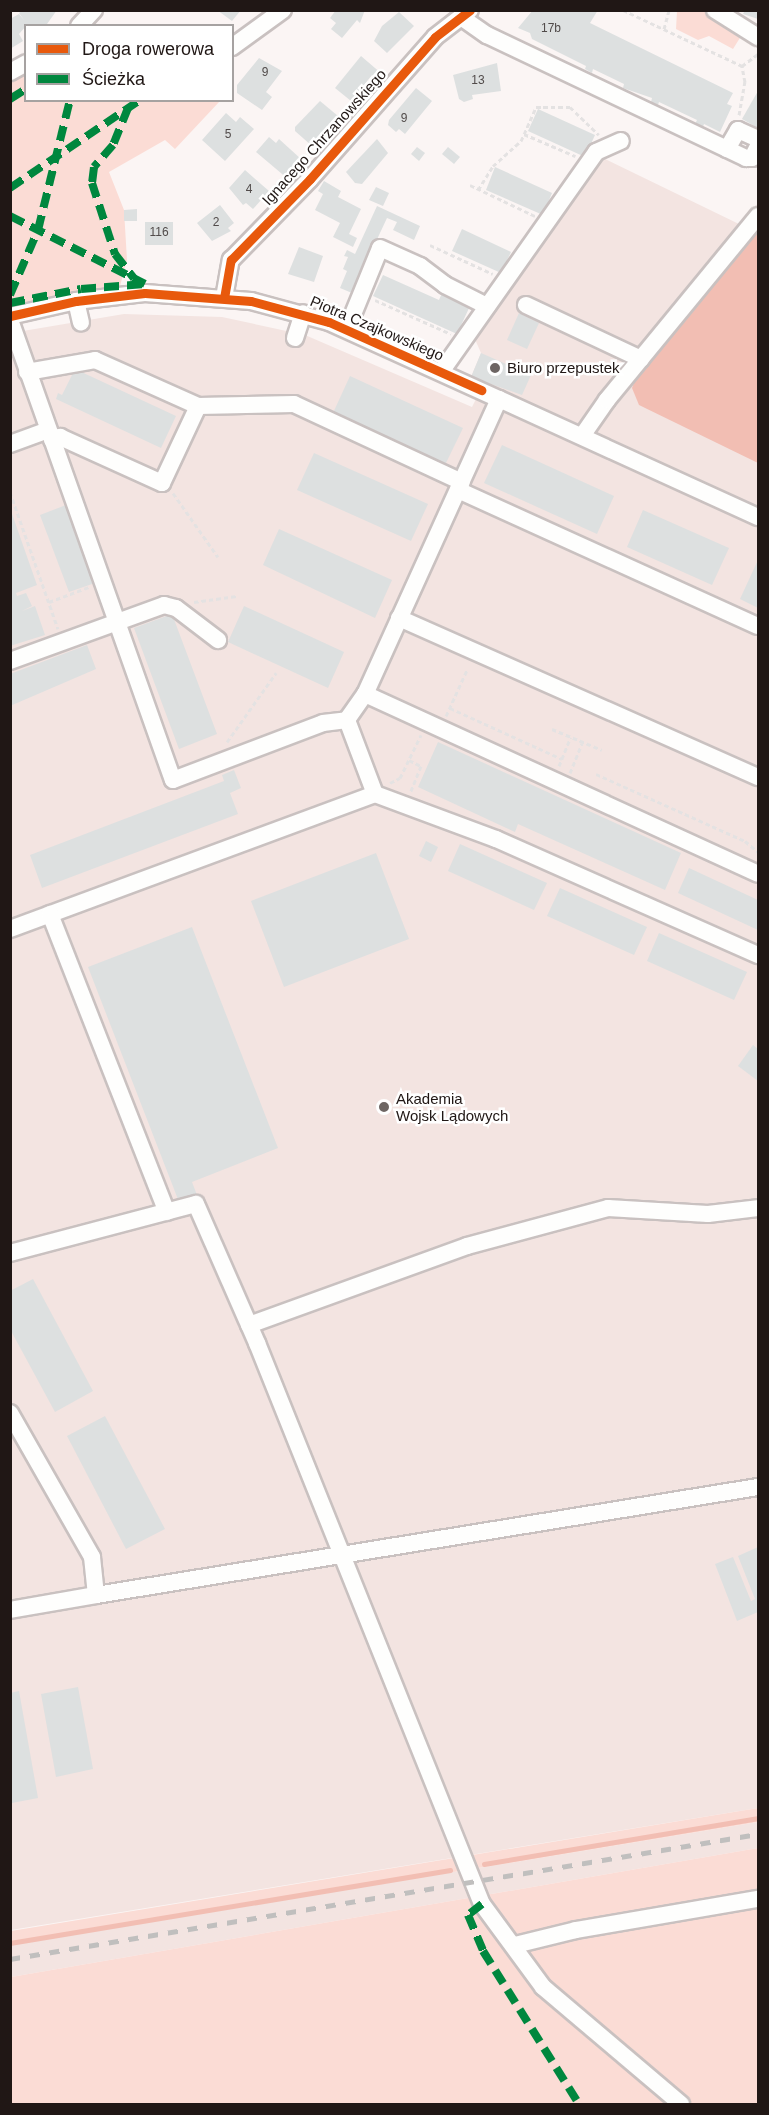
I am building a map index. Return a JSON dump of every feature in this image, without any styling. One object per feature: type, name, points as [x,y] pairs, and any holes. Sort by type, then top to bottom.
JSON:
[{"type":"street","points":[[234,46],[283,10]]},
{"type":"street","points":[[715,10],[759,37]]},
{"type":"street","points":[[465,14],[487,35],[727,149],[752,158],[759,146]]},
{"type":"street","name":"Ignacego Chrzanowskiego","points":[[224,298],[231,260],[310,179],[420,54],[465,14]]},
{"type":"street","points":[[10,72],[24,64]]},
{"type":"street","points":[[727,149],[738,130],[759,140]]},
{"type":"street","points":[[441,372],[596,152],[614,144]]},
{"type":"street","points":[[582,436],[641,359],[759,216]]},
{"type":"street","points":[[347,329],[380,248],[420,266],[445,285],[487,306]]},
{"type":"street","name":"Piotra Czajkowskiego","points":[[10,318],[76,301],[145,293],[224,298],[303,313],[347,329],[759,517]]},
{"type":"street","points":[[76,301],[81,322]]},
{"type":"street","points":[[526,305],[641,359]]},
{"type":"street","points":[[295,338],[303,313]]},
{"type":"street","points":[[10,318],[27,372],[173,780],[323,723],[347,720],[365,694],[498,399]]},
{"type":"street","points":[[27,372],[95,360],[198,406],[294,404],[460,486],[759,626]]},
{"type":"street","points":[[10,444],[50,435],[60,437],[162,483],[198,406]]},
{"type":"street","points":[[10,661],[155,608],[176,608],[218,640]]},
{"type":"street","points":[[399,618],[759,777]]},
{"type":"street","points":[[365,694],[759,874]]},
{"type":"street","points":[[347,720],[375,794]]},
{"type":"street","points":[[10,929],[375,794],[496,839],[759,955]]},
{"type":"street","points":[[50,914],[167,1212]]},
{"type":"street","points":[[10,1253],[195,1204],[249,1325],[482,1904],[543,1987],[681,2104]]},
{"type":"street","points":[[249,1325],[467,1246],[599,1210],[708,1214],[759,1208]]},
{"type":"street","points":[[10,1413],[92,1557],[96,1595]]},
{"type":"street","points":[[10,1610],[759,1487]]},
{"type":"street","points":[[515,1946],[576,1930],[759,1899]]},
{"type":"path","points":[[622,10],[742,66]]},
{"type":"path","points":[[664,30],[669,10]]},
{"type":"path","points":[[742,66],[759,54]]},
{"type":"path","points":[[738,130],[744,82],[742,66]]},
{"type":"path","points":[[478,190],[493,166],[524,134],[536,107],[570,107],[614,144]]},
{"type":"path","points":[[524,134],[588,164]]},
{"type":"path","points":[[470,185],[547,222]]},
{"type":"path","points":[[430,245],[505,280]]},
{"type":"path","points":[[372,299],[451,333]]},
{"type":"path","points":[[162,483],[183,505],[218,557]]},
{"type":"path","points":[[10,492],[63,642]]},
{"type":"path","points":[[49,602],[102,583]]},
{"type":"path","points":[[176,608],[237,596]]},
{"type":"path","points":[[375,794],[382,785],[400,778],[409,760],[434,725],[450,708],[466,670]]},
{"type":"path","points":[[218,746],[228,742],[276,673]]},
{"type":"path","points":[[450,708],[562,759]]},
{"type":"path","points":[[552,729],[602,750]]},
{"type":"path","points":[[559,783],[562,759],[571,737]]},
{"type":"path","points":[[559,783],[583,742]]},
{"type":"path","points":[[404,805],[421,766],[409,760]]},
{"type":"path","points":[[596,774],[746,841],[759,852]]},
{"type":"shaded area","points":[[677,11],[704,11],[743,33],[733,49],[709,36],[698,40],[676,29]]},
{"type":"shaded area","points":[[24,75],[24,102],[219,102],[175,149],[165,140],[109,172],[124,210],[127,260],[120,286],[11,309],[10,83]]},
{"type":"shaded area","name":"Akademia Wojsk Lądowych","points":[[603,158],[741,225],[758,203],[758,1808],[11,1930],[11,333],[124,314],[222,317],[305,335],[472,407],[484,383],[471,377],[481,353],[474,337]]},
{"type":"shaded area","points":[[758,227],[758,463],[639,405],[632,388],[636,378]]},
{"type":"shaded area","points":[[758,1808],[758,1822],[11,1945],[11,1931]]},
{"type":"shaded area","points":[[758,1822],[758,1848],[11,1977],[11,1945]]},
{"type":"shaded area","points":[[758,1848],[758,2104],[11,2104],[11,1977]]},
{"type":"building","points":[[23,10],[57,10],[47,24],[24,24],[24,28],[19,34],[23,41],[10,49],[10,19],[19,14],[24,20],[19,13]]},
{"type":"building","points":[[217,10],[241,10],[232,21]]},
{"type":"building","points":[[336,10],[365,10],[360,23],[357,20],[342,38],[331,29],[336,23],[330,18]]},
{"type":"building","points":[[533,10],[598,10],[590,23],[733,93],[727,104],[732,106],[720,132],[704,124],[703,127],[695,124],[697,120],[659,102],[658,105],[651,102],[652,98],[623,88],[624,84],[593,69],[592,73],[585,69],[586,66],[532,39],[530,33],[518,28]]},
{"type":"building","points":[[745,10],[758,10],[758,19],[743,14]]},
{"type":"building","points":[[399,12],[414,26],[387,53],[374,41],[382,26]]},
{"type":"building","points":[[361,56],[382,74],[377,80],[372,75],[351,101],[335,88]]},
{"type":"building","points":[[259,58],[282,71],[266,92],[272,97],[262,110],[237,93],[237,85]]},
{"type":"building","points":[[497,63],[501,91],[472,95],[473,99],[464,102],[459,99],[453,75]]},
{"type":"building","points":[[416,88],[432,101],[405,134],[399,129],[396,132],[388,125],[389,120]]},
{"type":"building","points":[[758,91],[758,128],[742,119]]},
{"type":"building","points":[[320,101],[338,116],[312,146],[295,131],[295,127]]},
{"type":"building","points":[[538,109],[595,135],[585,157],[528,131]]},
{"type":"building","points":[[226,113],[236,122],[240,117],[254,129],[225,161],[202,140]]},
{"type":"building","points":[[269,137],[276,143],[279,139],[301,159],[288,179],[256,152]]},
{"type":"building","points":[[377,139],[388,153],[362,184],[355,183],[346,172]]},
{"type":"building","points":[[417,147],[425,153],[419,161],[411,154]]},
{"type":"building","points":[[448,147],[460,157],[454,164],[442,154]]},
{"type":"building","points":[[495,167],[552,193],[543,215],[486,190]]},
{"type":"building","points":[[245,170],[269,191],[253,209],[246,203],[243,205],[229,188]]},
{"type":"building","points":[[324,181],[341,191],[338,197],[361,209],[349,234],[357,238],[353,247],[333,237],[340,223],[315,210],[323,194],[318,191]]},
{"type":"building","points":[[376,187],[389,193],[383,206],[369,200]]},
{"type":"building","points":[[220,205],[234,223],[228,228],[231,231],[212,241],[197,223]]},
{"type":"building","points":[[377,206],[420,226],[414,240],[393,230],[397,222],[387,218],[352,293],[340,288],[347,271],[343,269],[348,257],[344,256],[347,250],[355,254]]},
{"type":"building","points":[[137,209],[137,221],[124,221],[124,210]]},
{"type":"building","points":[[145,222],[173,222],[173,245],[145,245]]},
{"type":"building","points":[[462,229],[511,252],[501,273],[452,251]]},
{"type":"building","points":[[299,247],[323,256],[314,282],[288,274]]},
{"type":"building","points":[[383,275],[439,300],[442,293],[470,306],[457,334],[373,296]]},
{"type":"building","points":[[519,313],[539,323],[527,349],[507,340]]},
{"type":"building","name":"Biuro przepustek","points":[[481,353],[531,375],[522,395],[471,377]]},
{"type":"building","points":[[75,369],[176,416],[161,448],[56,399],[58,393],[62,395]]},
{"type":"building","points":[[350,376],[463,428],[445,465],[333,413]]},
{"type":"building","points":[[502,445],[614,496],[597,534],[484,483]]},
{"type":"building","points":[[314,453],[428,504],[411,541],[297,490]]},
{"type":"building","points":[[66,505],[95,583],[69,592],[40,515]]},
{"type":"building","points":[[643,510],[729,548],[712,585],[627,547]]},
{"type":"building","points":[[11,511],[37,585],[16,593],[17,596],[26,593],[32,606],[22,611],[35,606],[45,635],[10,646]]},
{"type":"building","points":[[279,529],[392,580],[375,618],[263,565]]},
{"type":"building","points":[[758,560],[758,608],[740,599]]},
{"type":"building","points":[[244,606],[344,652],[328,688],[228,642]]},
{"type":"building","points":[[172,614],[217,734],[179,749],[134,628]]},
{"type":"building","points":[[87,645],[96,669],[10,706],[10,674]]},
{"type":"building","points":[[438,742],[681,853],[665,890],[518,824],[515,832],[418,787]]},
{"type":"building","points":[[234,770],[241,788],[230,793],[238,814],[42,888],[30,855],[224,781],[222,775]]},
{"type":"building","points":[[426,841],[438,847],[431,862],[419,856]]},
{"type":"building","points":[[460,844],[547,883],[534,910],[448,871]]},
{"type":"building","points":[[376,853],[409,939],[284,987],[251,901]]},
{"type":"building","points":[[689,868],[758,900],[758,930],[678,893]]},
{"type":"building","points":[[560,888],[647,927],[634,955],[547,916]]},
{"type":"building","points":[[192,927],[278,1148],[192,1182],[197,1195],[179,1202],[88,967]]},
{"type":"building","points":[[659,933],[747,972],[734,1000],[647,961]]},
{"type":"building","points":[[753,1045],[758,1049],[758,1081],[738,1066]]},
{"type":"building","points":[[33,1279],[93,1391],[55,1412],[10,1329],[10,1291]]},
{"type":"building","points":[[105,1416],[165,1529],[126,1549],[67,1436]]},
{"type":"building","points":[[758,1547],[758,1612],[737,1621],[715,1564],[733,1557],[751,1601],[755,1599],[738,1556]]},
{"type":"building","points":[[78,1687],[93,1769],[56,1777],[41,1694]]},
{"type":"building","points":[[19,1691],[38,1798],[12,1803],[10,1693]]},
{"type":"waterway","points":[[484,1864],[758,1818]]},
{"type":"waterway","points":[[10,1943],[450,1870]]},
{"type":"railway","points":[[10,1959],[758,1834]]},
{"type":"marked path","points":[[10,99],[24,90]]},
{"type":"marked path","points":[[10,295],[38,230],[70,102]]},
{"type":"marked path","points":[[10,188],[137,102]]},
{"type":"marked path","points":[[128,108],[113,145],[94,167],[92,183],[115,254],[134,278]]},
{"type":"marked path","points":[[10,216],[145,284]]},
{"type":"marked path","points":[[10,303],[81,289],[145,284]]},
{"type":"marked path","points":[[482,1904],[468,1915],[483,1951],[579,2104]]},
{"type":"cycle path","points":[[224,298],[231,260],[310,179],[435,37],[470,10]]},
{"type":"cycle path","points":[[10,316],[76,301],[145,293],[251,301],[329,322],[481,390]]},
{"type":"place","name":"Biuro przepustek","points":[[495,368]]},
{"type":"place","name":"Akademia Wojsk Lądowych","points":[[384,1107]]}]
